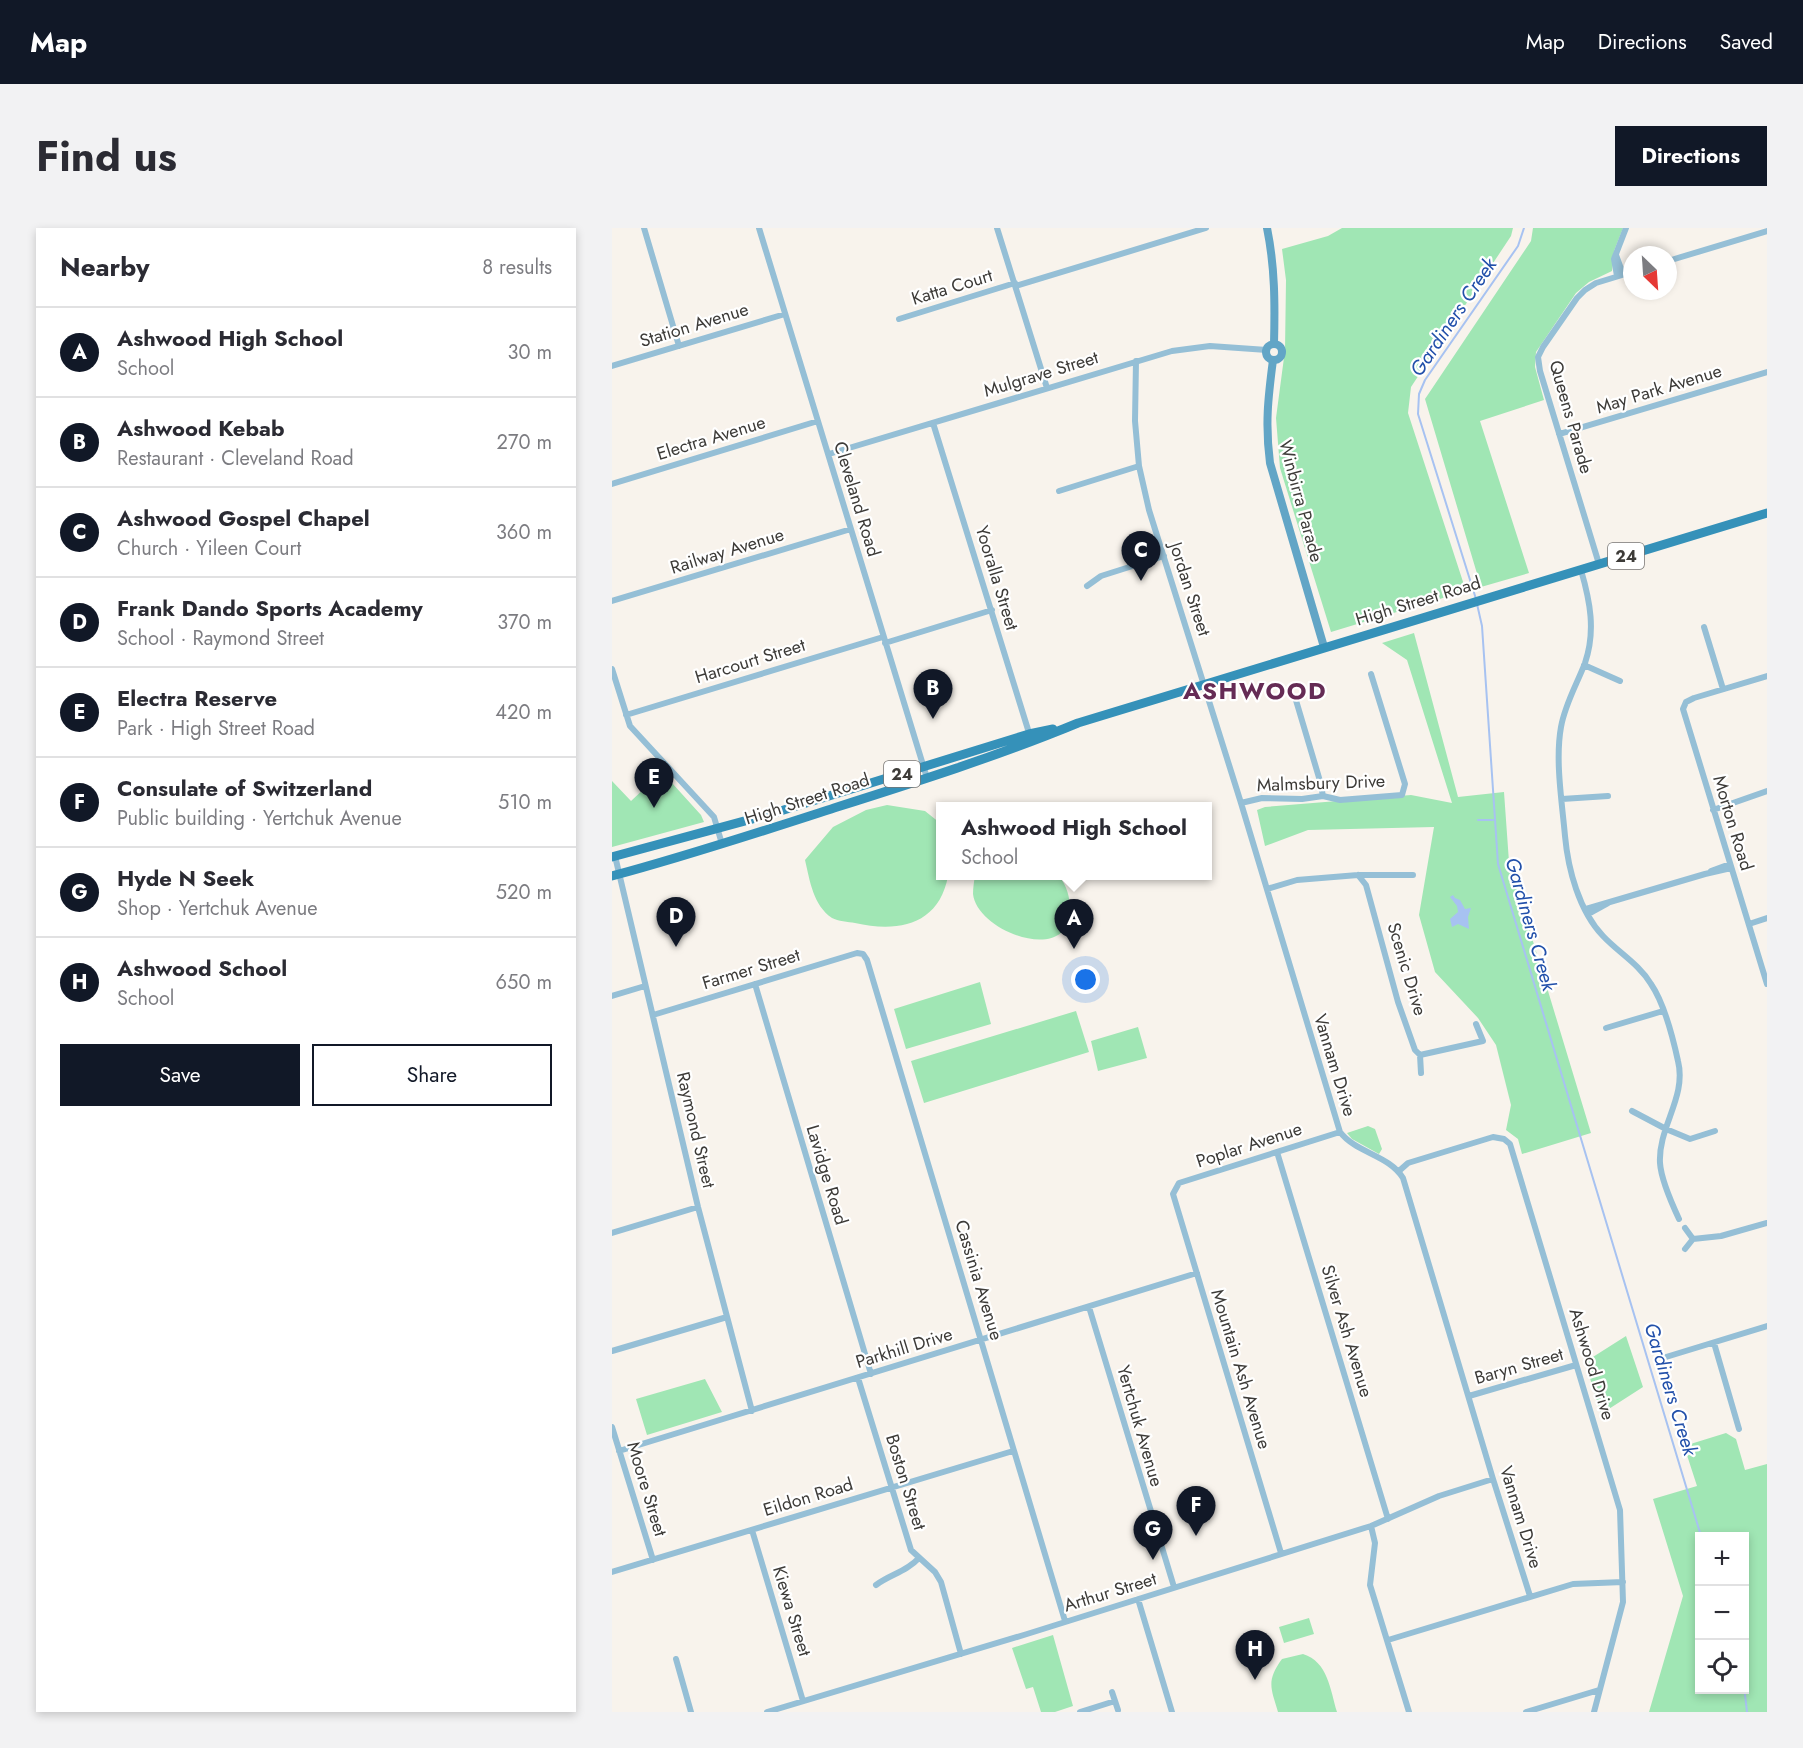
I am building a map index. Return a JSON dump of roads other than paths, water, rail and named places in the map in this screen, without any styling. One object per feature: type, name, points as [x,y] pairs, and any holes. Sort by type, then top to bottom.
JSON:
[{"type":"main road","name":"High Street Road","points":[[614,856],[1030,738],[1767,513]]},
{"type":"main road","name":"High Street Road","points":[[616,875],[722,844],[927,778],[1030,738]]},
{"type":"street","points":[[644,228],[679,346]]},
{"type":"street","name":"Cleveland Road","points":[[759,228],[927,778]]},
{"type":"street","points":[[997,228],[1047,388]]},
{"type":"street","name":"Katta Court","points":[[899,319],[1206,228]]},
{"type":"street","points":[[1267,228],[1276,289],[1271,347],[1267,355],[1273,360],[1279,359],[1282,351],[1280,346],[1271,347]]},
{"type":"street","points":[[1620,275],[1614,262],[1626,228]]},
{"type":"street","points":[[1677,258],[1767,231]]},
{"type":"street","name":"Queens Parade","points":[[1599,564],[1540,371],[1538,357],[1581,294],[1596,283],[1623,274]]},
{"type":"street","name":"Station Avenue","points":[[612,366],[785,314]]},
{"type":"street","name":"Mulgrave Street","points":[[829,454],[1172,351],[1210,346],[1271,347]]},
{"type":"street","name":"Winbirra Parade","points":[[1273,360],[1266,407],[1270,463],[1324,647]]},
{"type":"street","name":"Jordan Street","points":[[1136,361],[1135,421],[1139,466],[1149,510],[1204,684]]},
{"type":"street","name":"May Park Avenue","points":[[1559,434],[1767,372]]},
{"type":"street","name":"Electra Avenue","points":[[612,484],[818,421]]},
{"type":"street","name":"Yooralla Street","points":[[933,423],[1030,738]]},
{"type":"street","points":[[1059,491],[1139,466]]},
{"type":"street","name":"Railway Avenue","points":[[612,601],[851,529]]},
{"type":"street","points":[[1087,586],[1101,576],[1164,556]]},
{"type":"street","points":[[1581,570],[1591,616],[1589,644],[1584,665],[1566,708],[1560,733],[1559,754],[1569,864],[1577,890],[1602,935],[1642,970],[1653,986],[1679,1063],[1679,1093],[1666,1129],[1660,1165],[1678,1219]]},
{"type":"street","name":"Harcourt Street","points":[[627,715],[992,610]]},
{"type":"street","points":[[1704,627],[1723,689],[1767,676]]},
{"type":"street","points":[[1584,665],[1620,681]]},
{"type":"street","points":[[612,669],[630,726],[714,817],[722,844]]},
{"type":"street","name":"Malmsbury Drive","points":[[1241,803],[1262,798],[1302,799],[1323,796],[1340,800],[1402,795],[1405,784],[1371,674]]},
{"type":"street","name":"Vannam Drive","points":[[1204,684],[1340,1132],[1349,1142],[1399,1171],[1403,1178],[1492,1479],[1530,1596]]},
{"type":"street","name":"Morton Road","points":[[1723,689],[1691,699],[1685,705],[1684,715],[1767,984]]},
{"type":"street","points":[[1295,697],[1323,796]]},
{"type":"street","points":[[1713,808],[1767,791]]},
{"type":"street","points":[[1562,800],[1608,796]]},
{"type":"street","name":"Raymond Street","points":[[614,856],[616,875],[653,1015],[698,1207],[752,1411]]},
{"type":"street","points":[[1587,911],[1730,866]]},
{"type":"street","points":[[1267,890],[1297,880],[1358,875],[1413,875]]},
{"type":"street","name":"Scenic Drive","points":[[1358,875],[1366,885],[1398,1002],[1415,1050],[1420,1055],[1421,1073]]},
{"type":"street","points":[[1749,924],[1767,918]]},
{"type":"street","name":"Farmer Street","points":[[653,1015],[857,953]]},
{"type":"street","name":"Cassinia Avenue","points":[[857,953],[863,954],[867,960],[1065,1621]]},
{"type":"street","name":"Lavidge Road","points":[[755,984],[871,1374]]},
{"type":"street","points":[[612,996],[645,986]]},
{"type":"street","points":[[1606,1028],[1663,1011]]},
{"type":"street","points":[[1420,1055],[1483,1041],[1476,1024]]},
{"type":"street","points":[[1632,1111],[1666,1129],[1690,1138],[1715,1131]]},
{"type":"street","name":"Poplar Avenue","points":[[1173,1194],[1179,1183],[1340,1132]]},
{"type":"street","name":"Ashwood Drive","points":[[1399,1171],[1408,1163],[1493,1137],[1504,1139],[1510,1144],[1620,1510],[1623,1602],[1594,1712]]},
{"type":"street","name":"Silver Ash Avenue","points":[[1277,1152],[1388,1519]]},
{"type":"street","name":"Mountain Ash Avenue","points":[[1173,1194],[1281,1553]]},
{"type":"street","points":[[612,1233],[698,1207]]},
{"type":"street","points":[[1684,1249],[1693,1239],[1721,1236],[1767,1223]]},
{"type":"street","points":[[1685,1228],[1693,1239]]},
{"type":"street","name":"Parkhill Drive","points":[[619,1451],[1197,1273]]},
{"type":"street","name":"Yertchuk Avenue","points":[[1089,1307],[1174,1587]]},
{"type":"street","points":[[612,1351],[727,1317]]},
{"type":"street","points":[[1666,1357],[1767,1326]]},
{"type":"street","points":[[1714,1342],[1739,1429]]},
{"type":"street","name":"Baryn Street","points":[[1469,1396],[1576,1365]]},
{"type":"street","name":"Boston Street","points":[[858,1378],[911,1550],[935,1572],[941,1582],[961,1654]]},
{"type":"street","name":"Moore Street","points":[[612,1427],[652,1560]]},
{"type":"street","name":"Eildon Road","points":[[612,1572],[1013,1451]]},
{"type":"street","name":"Arthur Street","points":[[767,1712],[1371,1526],[1439,1496],[1492,1479]]},
{"type":"street","points":[[1371,1526],[1375,1543],[1370,1585],[1409,1712]]},
{"type":"street","name":"Kiewa Street","points":[[752,1530],[803,1701]]},
{"type":"street","points":[[876,1585],[886,1577],[910,1568],[919,1557]]},
{"type":"street","points":[[1388,1640],[1573,1584],[1623,1582]]},
{"type":"street","points":[[1138,1599],[1172,1712]]},
{"type":"street","points":[[676,1659],[691,1712]]},
{"type":"street","points":[[1526,1712],[1599,1690]]},
{"type":"street","points":[[1112,1692],[1118,1710]]},
{"type":"street","points":[[1080,1712],[1115,1701]]},
{"type":"water","points":[[1453,895],[1460,900],[1465,909],[1471,908],[1468,917],[1469,929],[1458,924],[1452,927],[1450,919],[1458,912],[1457,906],[1450,897]]},
{"type":"waterway","name":"Gardiners Creek","points":[[1476,599],[1418,414],[1419,394],[1425,380],[1518,246],[1524,228]]},
{"type":"waterway","name":"Gardiners Creek","points":[[1477,604],[1482,626],[1498,864],[1700,1532]]},
{"type":"waterway","points":[[1478,820],[1493,820]]},
{"type":"waterway","name":"Gardiners Creek","points":[[1745,1694],[1747,1712]]},
{"type":"place","name":"Ashwood Gospel Chapel","points":[[1141,581]]},
{"type":"place","name":"Ashwood Kebab","points":[[933,719]]},
{"type":"place","name":"Electra Reserve","points":[[654,808]]},
{"type":"place","name":"Frank Dando Sports Academy","points":[[676,947]]},
{"type":"place","name":"Ashwood High School","points":[[1074,949]]},
{"type":"place","name":"Consulate of Switzerland","points":[[1196,1536]]},
{"type":"place","name":"Hyde N Seek","points":[[1153,1560]]},
{"type":"place","name":"Ashwood School","points":[[1255,1680]]},
{"type":"district","name":"ASHWOOD","points":[[1255,691]]}]
